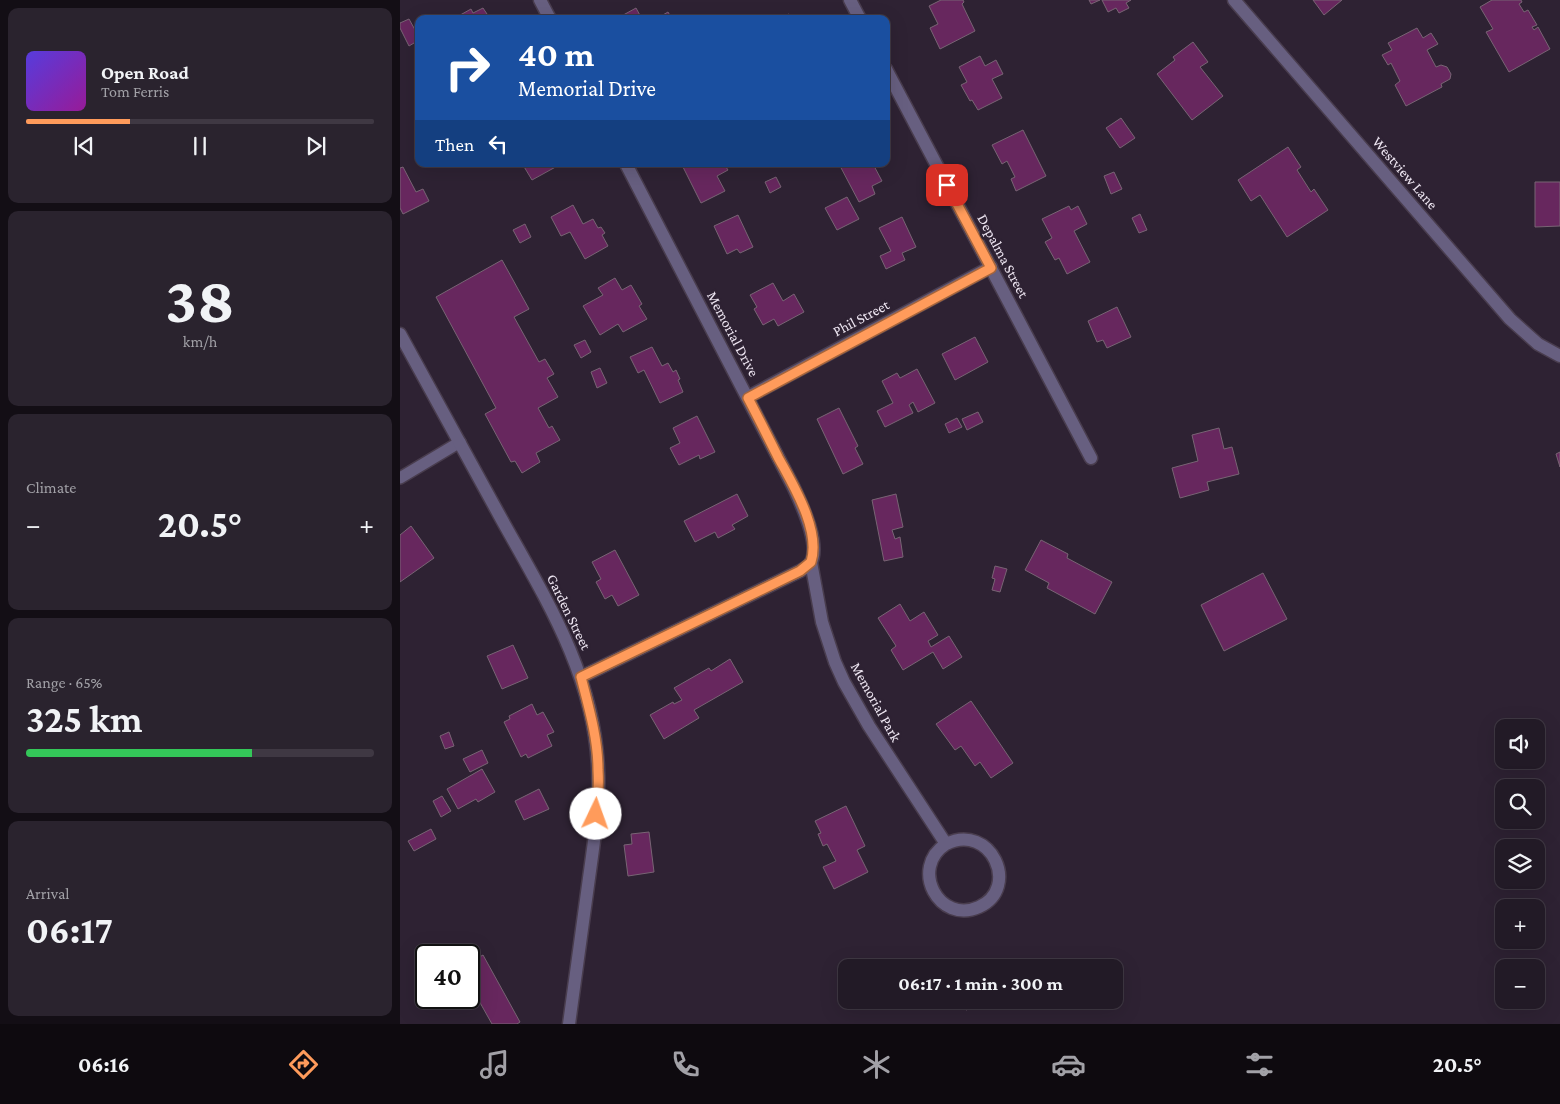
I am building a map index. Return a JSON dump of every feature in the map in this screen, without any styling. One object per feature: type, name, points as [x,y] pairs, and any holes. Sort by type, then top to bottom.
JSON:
[{"type":"street","points":[[540,0],[548,15]]},
{"type":"street","points":[[850,0],[858,15]]},
{"type":"street","name":"Westview Lane","points":[[1234,0],[1510,319],[1538,344],[1560,356]]},
{"type":"street","name":"Depalma Street","points":[[890,77],[1091,458]]},
{"type":"street","name":"Memorial Drive","points":[[628,167],[802,506],[810,526],[813,549],[811,562]]},
{"type":"street","name":"Phil Street","points":[[748,398],[991,268]]},
{"type":"street","name":"Garden Street","points":[[400,334],[558,621],[581,677],[590,709],[596,742],[598,798],[569,1024]]},
{"type":"street","points":[[581,677],[800,571],[811,562]]},
{"type":"street","name":"Memorial Park","points":[[811,562],[822,622],[835,662],[844,682],[869,726],[946,844]]},
{"type":"street","points":[[962,839],[978,842],[991,852],[997,861],[999,877],[996,888],[987,902],[978,907],[963,910],[952,908],[943,903],[933,891],[929,880],[930,865],[938,851],[946,844],[962,839]]},
{"type":"lane","points":[[400,478],[460,442]]},
{"type":"building","points":[[941,0],[963,0],[962,4],[975,31],[940,49],[930,28],[938,24],[929,6]]},
{"type":"building","points":[[1089,0],[1100,0],[1091,4]]},
{"type":"building","points":[[1102,0],[1131,0],[1126,3],[1129,8],[1119,13],[1116,8],[1108,12]]},
{"type":"building","points":[[1313,0],[1342,0],[1324,15]]},
{"type":"building","points":[[1492,0],[1521,0],[1522,2],[1519,4],[1524,12],[1528,10],[1537,25],[1532,27],[1534,30],[1538,27],[1550,49],[1509,72],[1486,32],[1493,29],[1480,7]]},
{"type":"building","points":[[483,8],[488,15],[460,15],[471,9],[473,13]]},
{"type":"building","points":[[636,8],[640,15],[623,15]]},
{"type":"building","points":[[409,19],[415,30],[415,42],[409,46],[400,28],[400,23]]},
{"type":"building","points":[[1417,28],[1423,38],[1431,33],[1438,44],[1427,50],[1436,67],[1441,65],[1447,67],[1451,74],[1450,79],[1441,84],[1442,87],[1406,106],[1395,85],[1400,81],[1391,63],[1388,65],[1382,55],[1392,50],[1388,43]]},
{"type":"building","points":[[1193,42],[1208,62],[1200,67],[1223,96],[1192,120],[1157,74],[1175,60],[1173,57]]},
{"type":"building","points":[[980,56],[985,66],[996,60],[1003,74],[992,79],[1002,98],[978,110],[972,100],[970,101],[961,85],[967,82],[959,67]]},
{"type":"building","points":[[1121,118],[1135,138],[1120,148],[1106,128]]},
{"type":"building","points":[[1023,130],[1046,176],[1016,191],[1011,179],[1015,177],[1007,161],[1002,164],[992,145]]},
{"type":"building","points":[[1288,147],[1301,167],[1297,170],[1311,192],[1314,189],[1328,210],[1287,237],[1260,195],[1251,201],[1238,180]]},
{"type":"building","points":[[403,167],[416,192],[423,189],[429,201],[403,214],[400,208],[400,168]]},
{"type":"building","points":[[524,167],[556,167],[532,180]]},
{"type":"building","points":[[683,167],[726,167],[728,170],[717,176],[725,191],[701,203]]},
{"type":"building","points":[[841,167],[875,167],[882,181],[872,186],[875,194],[859,202]]},
{"type":"building","points":[[1114,172],[1122,189],[1111,194],[1104,176]]},
{"type":"building","points":[[776,177],[781,187],[770,193],[765,182]]},
{"type":"building","points":[[1535,182],[1560,182],[1560,226],[1535,227]]},
{"type":"building","points":[[847,197],[859,219],[837,230],[825,208]]},
{"type":"building","points":[[573,205],[583,224],[593,219],[598,228],[601,227],[605,233],[602,235],[608,246],[585,259],[570,232],[561,236],[551,217]]},
{"type":"building","points":[[1069,206],[1071,210],[1078,206],[1087,224],[1074,231],[1090,262],[1067,274],[1059,258],[1055,260],[1045,242],[1052,238],[1042,219]]},
{"type":"building","points":[[1140,214],[1147,230],[1139,233],[1132,218]]},
{"type":"building","points":[[738,215],[753,247],[740,253],[737,249],[727,254],[714,226]]},
{"type":"building","points":[[902,217],[916,247],[902,253],[905,260],[886,269],[880,256],[891,251],[879,228]]},
{"type":"building","points":[[525,224],[531,237],[520,243],[513,230]]},
{"type":"building","points":[[502,260],[529,309],[514,317],[539,362],[545,359],[554,374],[547,378],[558,397],[538,408],[549,428],[552,426],[560,440],[536,453],[540,462],[522,473],[515,461],[511,462],[485,414],[496,408],[436,297]]},
{"type":"building","points":[[615,278],[622,290],[631,285],[642,304],[639,306],[647,319],[623,332],[618,324],[600,335],[583,306],[603,295],[598,288]]},
{"type":"building","points":[[773,283],[783,301],[794,294],[804,312],[778,326],[774,319],[763,325],[754,309],[757,307],[750,295]]},
{"type":"building","points":[[1117,307],[1131,337],[1107,348],[1103,340],[1097,342],[1088,321]]},
{"type":"building","points":[[975,337],[988,362],[955,380],[942,354]]},
{"type":"building","points":[[585,340],[591,352],[581,358],[574,345]]},
{"type":"building","points":[[652,347],[662,366],[668,363],[673,372],[676,370],[683,392],[660,403],[644,370],[638,373],[630,357]]},
{"type":"building","points":[[600,368],[607,383],[597,388],[591,372]]},
{"type":"building","points":[[917,369],[935,403],[918,412],[913,402],[909,405],[913,413],[885,427],[877,411],[893,403],[882,381],[897,373],[900,378]]},
{"type":"building","points":[[839,408],[858,446],[855,448],[863,464],[843,474],[817,419]]},
{"type":"building","points":[[978,412],[983,422],[967,430],[962,419]]},
{"type":"building","points":[[697,416],[715,452],[700,459],[699,455],[679,465],[670,448],[680,443],[673,428]]},
{"type":"building","points":[[957,418],[962,427],[949,433],[945,424]]},
{"type":"building","points":[[1219,428],[1224,449],[1232,447],[1239,474],[1207,482],[1209,490],[1180,498],[1172,468],[1198,461],[1192,435]]},
{"type":"building","points":[[1560,452],[1560,467],[1556,454]]},
{"type":"building","points":[[737,494],[748,516],[732,525],[735,529],[718,538],[715,532],[695,542],[684,521]]},
{"type":"building","points":[[896,494],[903,527],[892,530],[895,539],[900,537],[903,557],[884,561],[872,500]]},
{"type":"building","points":[[411,526],[434,558],[400,582],[400,535]]},
{"type":"building","points":[[1041,540],[1068,554],[1067,558],[1112,582],[1095,614],[1047,588],[1049,583],[1025,570]]},
{"type":"building","points":[[615,550],[639,595],[618,606],[612,595],[605,599],[596,582],[601,579],[592,562]]},
{"type":"building","points":[[995,566],[1007,569],[1000,592],[992,590],[995,579],[992,578]]},
{"type":"building","points":[[1263,573],[1287,619],[1224,651],[1201,605]]},
{"type":"building","points":[[900,604],[910,621],[924,612],[938,635],[928,641],[931,647],[949,636],[962,657],[943,669],[933,652],[903,670],[891,650],[896,646],[878,618]]},
{"type":"building","points":[[513,645],[528,678],[502,689],[487,656]]},
{"type":"building","points":[[730,659],[743,682],[694,710],[699,718],[664,739],[650,715],[673,702],[674,704],[682,700],[674,688],[709,668],[711,671]]},
{"type":"building","points":[[971,701],[1013,763],[991,778],[980,762],[975,766],[961,746],[955,750],[936,724]]},
{"type":"building","points":[[532,704],[537,715],[543,712],[554,732],[547,735],[552,746],[528,758],[526,754],[521,757],[504,722],[510,719],[509,716]]},
{"type":"building","points":[[449,732],[454,746],[445,749],[440,736]]},
{"type":"building","points":[[482,750],[488,763],[470,772],[463,759]]},
{"type":"building","points":[[482,769],[495,792],[478,802],[476,799],[458,809],[447,789]]},
{"type":"building","points":[[539,789],[549,809],[524,820],[515,801]]},
{"type":"building","points":[[442,796],[451,811],[441,817],[433,801]]},
{"type":"building","points":[[846,806],[865,846],[857,850],[868,872],[834,889],[823,867],[836,861],[827,844],[823,846],[818,834],[821,833],[815,821]]},
{"type":"building","points":[[431,829],[436,839],[414,851],[408,841]]},
{"type":"building","points":[[649,832],[654,872],[628,876],[624,845],[632,844],[631,834]]},
{"type":"building","points":[[483,955],[520,1022],[517,1024],[492,1024],[480,1003],[480,957]]},
{"type":"route","points":[[596,814],[598,798],[596,742],[590,709],[581,677],[800,571],[811,562],[813,549],[810,526],[800,500],[748,398],[991,268],[947,185]]}]
